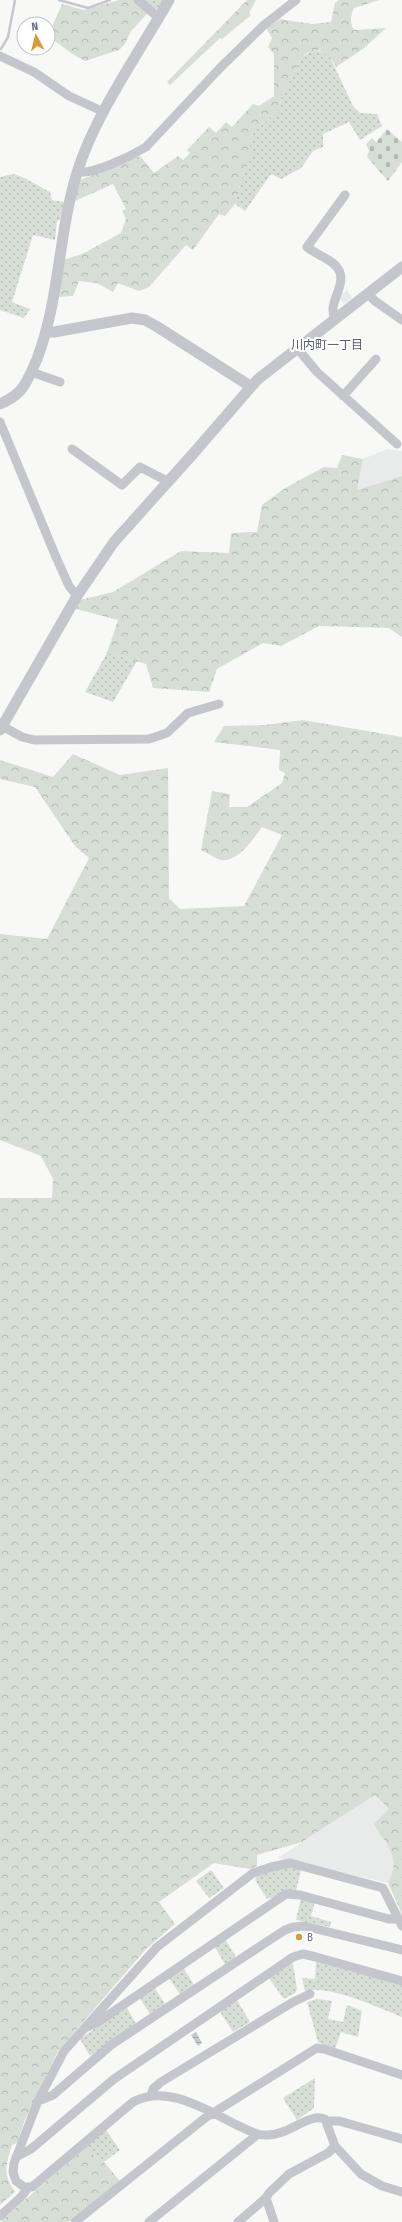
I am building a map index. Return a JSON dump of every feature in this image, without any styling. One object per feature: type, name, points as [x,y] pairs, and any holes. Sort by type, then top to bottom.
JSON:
[{"type":"street","points":[[138,0],[159,18]]},
{"type":"street","points":[[0,404],[20,391],[31,372],[47,332],[68,208],[77,172],[104,112],[169,0]]},
{"type":"street","points":[[77,172],[90,172],[134,154],[146,147],[220,68],[264,25],[296,0]]},
{"type":"street","points":[[0,56],[34,72],[69,96],[104,112]]},
{"type":"street","points":[[335,319],[333,314],[333,306],[342,285],[338,269],[334,264],[307,247],[345,195]]},
{"type":"street","points":[[219,704],[188,713],[167,733],[149,739],[34,740],[22,737],[1,728],[77,596],[106,552],[169,482],[250,386],[262,374],[368,294],[402,266]]},
{"type":"street","points":[[368,294],[375,301],[402,320]]},
{"type":"street","points":[[47,332],[126,319],[141,319],[156,326],[250,386]]},
{"type":"street","points":[[297,348],[317,372],[397,444]]},
{"type":"street","points":[[343,396],[376,359]]},
{"type":"street","points":[[31,372],[60,382]]},
{"type":"street","points":[[0,422],[53,551],[69,586],[77,596]]},
{"type":"street","points":[[72,449],[122,485],[140,467],[169,482]]},
{"type":"street","points":[[28,2188],[20,2186],[14,2177],[13,2172],[16,2157],[38,2100],[61,2055],[82,2029],[157,1947],[235,1886],[262,1869],[290,1863],[383,1888],[400,1922]]},
{"type":"street","points":[[82,2029],[98,2022],[286,1894],[300,1895],[400,1922]]},
{"type":"street","points":[[38,2100],[53,2094],[111,2045],[258,1947],[293,1926],[304,1926],[402,1950]]},
{"type":"street","points":[[16,2157],[31,2149],[114,2079],[293,1957],[304,1954],[316,1956],[402,1981]]},
{"type":"street","points":[[151,2095],[153,2089],[161,2082],[286,2006],[310,1994]]},
{"type":"street","points":[[75,2222],[212,2113],[317,2048],[402,2075]]},
{"type":"street","points":[[0,2216],[21,2197],[28,2188],[39,2182],[133,2102],[151,2095],[178,2099],[258,2134],[270,2136],[282,2133],[311,2118],[320,2117],[326,2121],[335,2146],[361,2174],[382,2186],[402,2192]]},
{"type":"street","points":[[326,2121],[339,2120],[402,2139]]},
{"type":"street","points":[[149,2222],[258,2134]]},
{"type":"street","points":[[238,2222],[266,2198],[269,2193],[289,2174],[328,2153],[335,2146]]},
{"type":"street","points":[[266,2198],[274,2222]]},
{"type":"shaded area","points":[[347,290],[352,298],[344,304],[339,298],[340,295]]},
{"type":"shaded area","points":[[387,449],[402,451],[402,476],[357,490],[363,459]]},
{"type":"shaded area","points":[[375,1795],[389,1809],[383,1840],[392,1850],[395,1863],[394,1872],[388,1883],[278,1858]]},
{"type":"shaded area","points":[[196,2032],[202,2043],[198,2046],[191,2035]]},
{"type":"green space","points":[[119,0],[134,0],[147,14],[131,31],[125,44],[119,50],[85,61],[56,42],[56,18],[62,4],[84,10]]},
{"type":"green space","points":[[143,0],[164,0],[159,9],[154,10]]},
{"type":"green space","points":[[247,0],[256,0],[249,13],[251,15],[222,39],[220,38],[170,85],[167,82]]},
{"type":"green space","points":[[339,0],[379,0],[354,8],[351,23],[354,30],[386,28],[363,49],[336,67],[330,57],[319,50],[308,52],[302,57],[282,95],[278,111],[254,132],[249,141],[252,155],[243,174],[235,204],[225,216],[219,214],[193,250],[186,245],[149,287],[139,291],[118,283],[113,292],[97,283],[79,281],[73,296],[59,297],[64,260],[84,253],[121,233],[126,219],[122,211],[126,209],[113,184],[75,201],[80,180],[140,156],[154,173],[178,156],[183,160],[190,153],[187,150],[209,127],[216,133],[226,122],[232,127],[253,104],[259,106],[274,96],[274,54],[268,47],[272,38],[266,28],[280,19],[312,24],[331,22],[335,3]]},
{"type":"green space","points":[[313,50],[324,52],[330,57],[353,106],[360,113],[377,114],[382,126],[360,140],[349,122],[323,134],[323,147],[313,151],[301,168],[281,179],[271,174],[245,211],[235,204],[243,174],[249,163],[249,141],[254,132],[278,111],[282,95],[302,57]]},
{"type":"green space","points":[[387,129],[402,142],[402,162],[388,181],[367,157],[369,151],[366,144],[372,138],[376,142]]},
{"type":"green space","points":[[13,174],[27,179],[50,192],[52,200],[64,202],[60,220],[57,221],[55,240],[33,235],[12,302],[30,309],[24,318],[0,310],[0,177]]},
{"type":"green space","points":[[342,455],[363,459],[357,490],[402,476],[402,637],[389,628],[319,626],[281,646],[263,643],[217,669],[209,692],[153,688],[146,664],[107,653],[118,620],[76,609],[80,600],[113,592],[181,551],[229,553],[231,533],[257,532],[262,505],[285,488],[324,467],[337,468]]},
{"type":"green space","points":[[107,653],[137,661],[113,702],[85,692]]},
{"type":"green space","points":[[303,720],[402,737],[402,1914],[388,1883],[394,1866],[391,1852],[374,1824],[389,1809],[375,1795],[302,1842],[257,1855],[257,1866],[250,1869],[214,1863],[159,1902],[175,1924],[146,1949],[58,2051],[24,2122],[17,2143],[12,2145],[6,2169],[8,2180],[15,2192],[0,2205],[0,1198],[52,1198],[53,1179],[41,1156],[0,1140],[0,934],[47,939],[89,858],[75,846],[35,787],[0,779],[0,760],[53,777],[73,754],[120,775],[168,768],[169,898],[180,909],[244,906],[282,835],[262,827],[245,849],[233,858],[227,860],[221,860],[201,850],[212,791],[230,794],[229,807],[247,807],[282,783],[285,773],[279,770],[280,750],[214,742],[224,726],[264,725]]},
{"type":"green space","points":[[286,1866],[301,1870],[296,1891],[267,1899],[255,1880],[257,1875]]},
{"type":"green space","points":[[211,1870],[224,1888],[209,1898],[196,1881]]},
{"type":"green space","points":[[301,1898],[315,1902],[311,1916],[331,1922],[330,1927],[296,1920]]},
{"type":"green space","points":[[225,1939],[236,1957],[225,1964],[214,1946]]},
{"type":"green space","points":[[316,1960],[402,1984],[402,2017],[341,1994],[316,1990],[305,1991],[302,1978],[315,1979]]},
{"type":"green space","points":[[290,1963],[293,1964],[297,1989],[295,1993],[284,1999],[268,1977]]},
{"type":"green space","points":[[183,1967],[194,1985],[180,1994],[168,1977]]},
{"type":"green space","points":[[154,1987],[165,2004],[150,2014],[139,1997]]},
{"type":"green space","points":[[236,1998],[250,2022],[233,2032],[219,2010]]},
{"type":"green space","points":[[317,1999],[332,2001],[328,2019],[343,2022],[347,2005],[362,2011],[358,2037],[341,2032],[335,2049],[318,2042],[307,2002]]},
{"type":"green space","points":[[126,2006],[136,2024],[90,2056],[80,2039]]},
{"type":"green space","points":[[315,2078],[314,2108],[297,2120],[283,2098]]},
{"type":"green space","points":[[106,2130],[120,2150],[104,2162],[84,2148]]},
{"type":"green space","points":[[84,2148],[104,2162],[120,2181],[69,2222],[0,2222]]},
{"type":"waterway","points":[[1,49],[8,37],[15,0]]},
{"type":"waterway","points":[[59,0],[88,8],[110,0]]},
{"type":"place","name":"B","points":[[299,1937]]},
{"type":"district","name":"川内町一丁目","points":[[327,345]]}]
